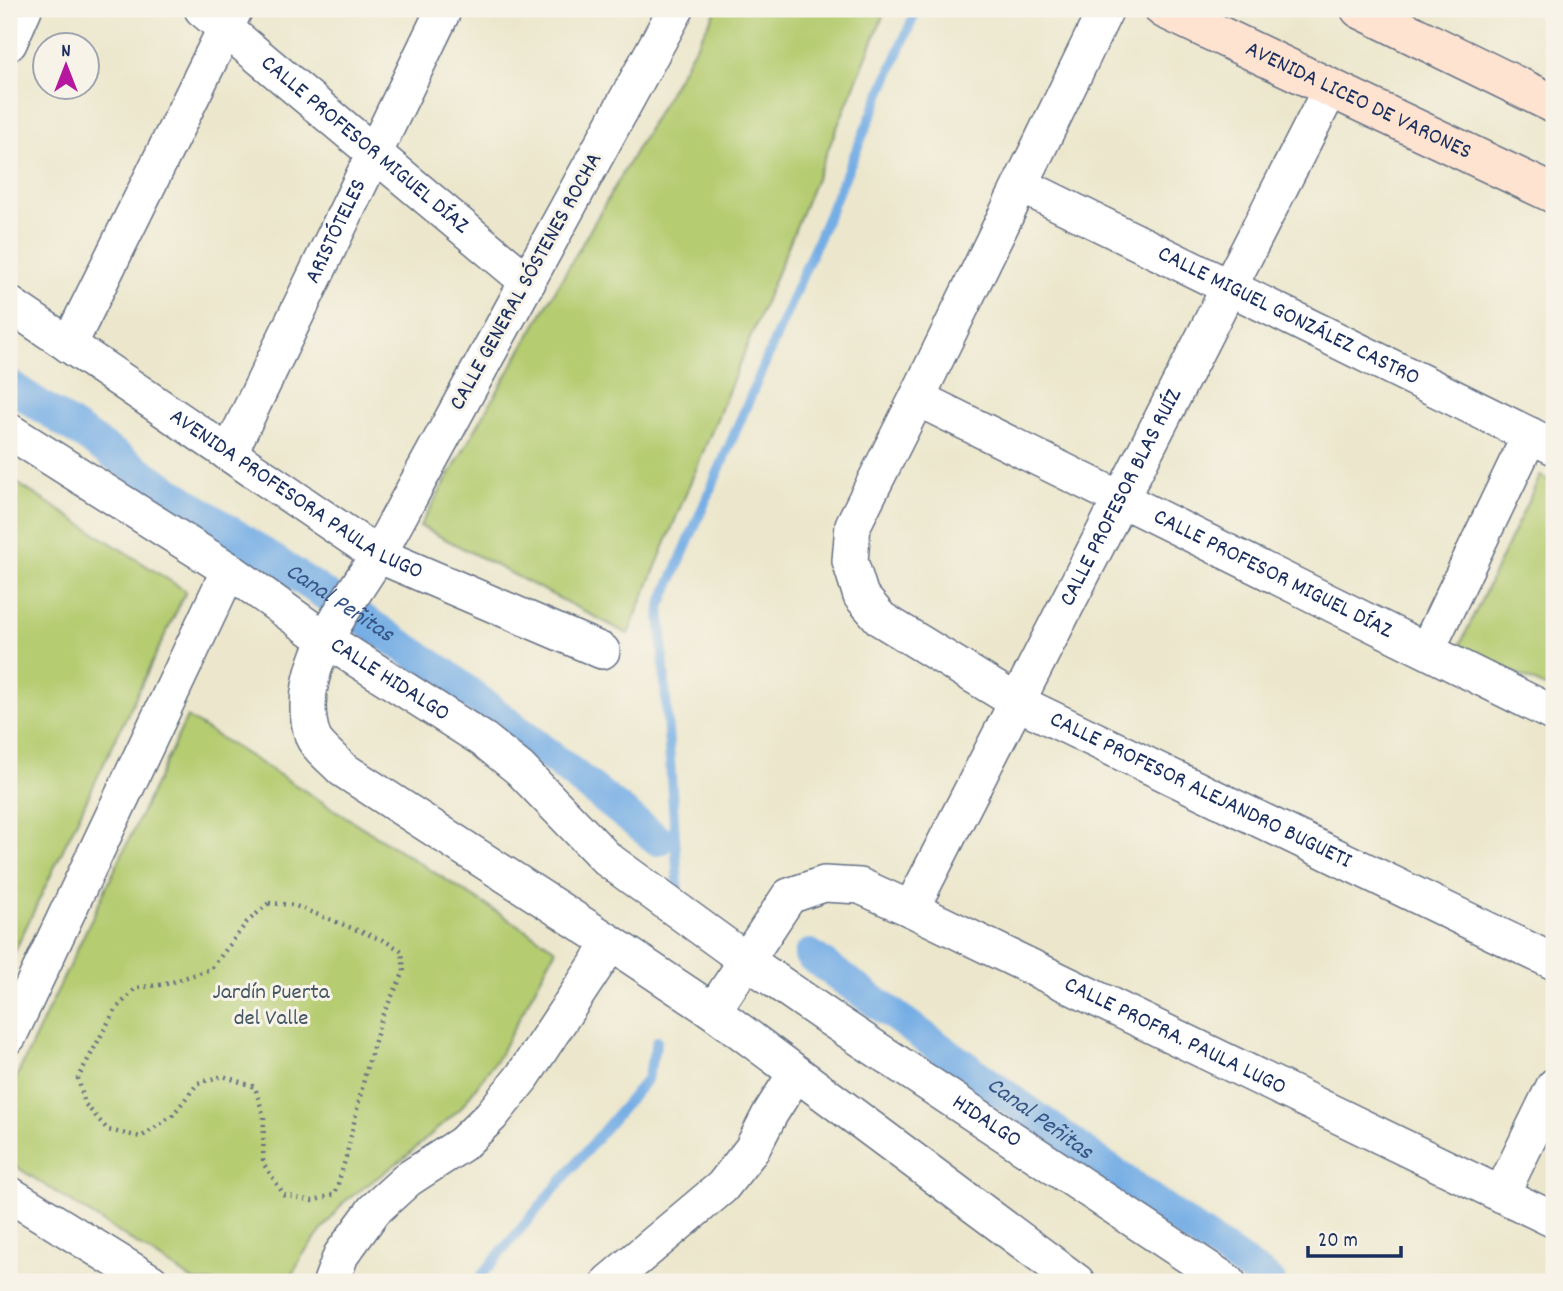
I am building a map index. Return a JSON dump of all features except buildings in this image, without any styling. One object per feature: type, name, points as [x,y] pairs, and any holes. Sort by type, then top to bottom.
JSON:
[{"type":"street","points":[[9,43],[24,9]]},
{"type":"street","name":"ARISTÓTELES","points":[[229,454],[444,9]]},
{"type":"street","name":"CALLE GENERAL SÓSTENES ROCHA","points":[[378,555],[676,9]]},
{"type":"street","points":[[917,398],[1106,9]]},
{"type":"street","name":"AVENIDA LICEO DE VARONES","points":[[1164,9],[1205,17],[1331,88],[1554,194]]},
{"type":"street","points":[[1360,9],[1554,104]]},
{"type":"street","points":[[69,345],[221,15]]},
{"type":"street","name":"CALLE PROFESOR MIGUEL DÍAZ","points":[[221,15],[375,153],[528,282]]},
{"type":"street","name":"CALLE PROFESOR BLAS RUÍZ","points":[[911,909],[1331,88]]},
{"type":"street","name":"CALLE MIGUEL GONZÁLEZ CASTRO","points":[[1021,185],[1542,441]]},
{"type":"street","name":"AVENIDA PROFESORA PAULA LUGO","points":[[9,303],[378,555],[602,651]]},
{"type":"street","name":"CALLE PROFESOR MIGUEL DÍAZ","points":[[917,398],[1554,713]]},
{"type":"street","name":"CALLE PROFESOR ALEJANDRO BUGUETI","points":[[917,398],[853,525],[850,561],[861,596],[881,619],[1017,702],[1554,962]]},
{"type":"street","name":"CALLE HIDALGO","points":[[9,431],[329,632],[484,740],[520,769],[607,859],[747,961]]},
{"type":"street","points":[[1427,650],[1542,441]]},
{"type":"street","points":[[378,555],[329,632],[312,675],[308,709],[314,740],[342,769],[713,1012],[1077,1282]]},
{"type":"street","points":[[9,1036],[229,570]]},
{"type":"street","name":"CALLE PROFRA. PAULA LUGO","points":[[747,961],[789,896],[824,884],[860,886],[1554,1220]]},
{"type":"street","points":[[331,1282],[341,1255],[374,1210],[408,1179],[462,1144],[491,1116],[523,1076],[611,943]]},
{"type":"street","points":[[713,1012],[747,961]]},
{"type":"street","name":"HIDALGO","points":[[747,961],[1228,1282]]},
{"type":"street","points":[[609,1282],[722,1187],[752,1149],[796,1073]]},
{"type":"street","points":[[1501,1195],[1554,1086]]},
{"type":"street","points":[[9,1194],[151,1282]]},
{"type":"path","points":[[269,903],[293,905],[385,941],[402,951],[404,972],[383,1014],[335,1194],[313,1201],[284,1195],[263,1163],[264,1117],[255,1087],[223,1076],[198,1083],[172,1116],[141,1137],[108,1130],[85,1104],[78,1078],[115,1010],[136,988],[166,984],[211,969],[247,922],[269,903]]},
{"type":"green space","points":[[717,9],[886,9],[628,634],[420,526]]},
{"type":"green space","points":[[1540,476],[1554,483],[1554,691],[1459,647]]},
{"type":"green space","points":[[9,478],[186,591],[9,963]]},
{"type":"green space","name":"Jardín Puerta del Valle","points":[[187,717],[556,949],[499,1056],[460,1109],[404,1158],[344,1202],[302,1256],[289,1282],[196,1282],[9,1162],[9,1093]]},
{"type":"waterway","points":[[678,885],[660,607],[917,9]]},
{"type":"waterway","name":"Canal Peñitas","points":[[9,385],[445,674],[658,840]]},
{"type":"waterway","name":"Canal Peñitas","points":[[810,955],[1270,1282]]},
{"type":"waterway","points":[[476,1282],[647,1079],[657,1041]]}]
